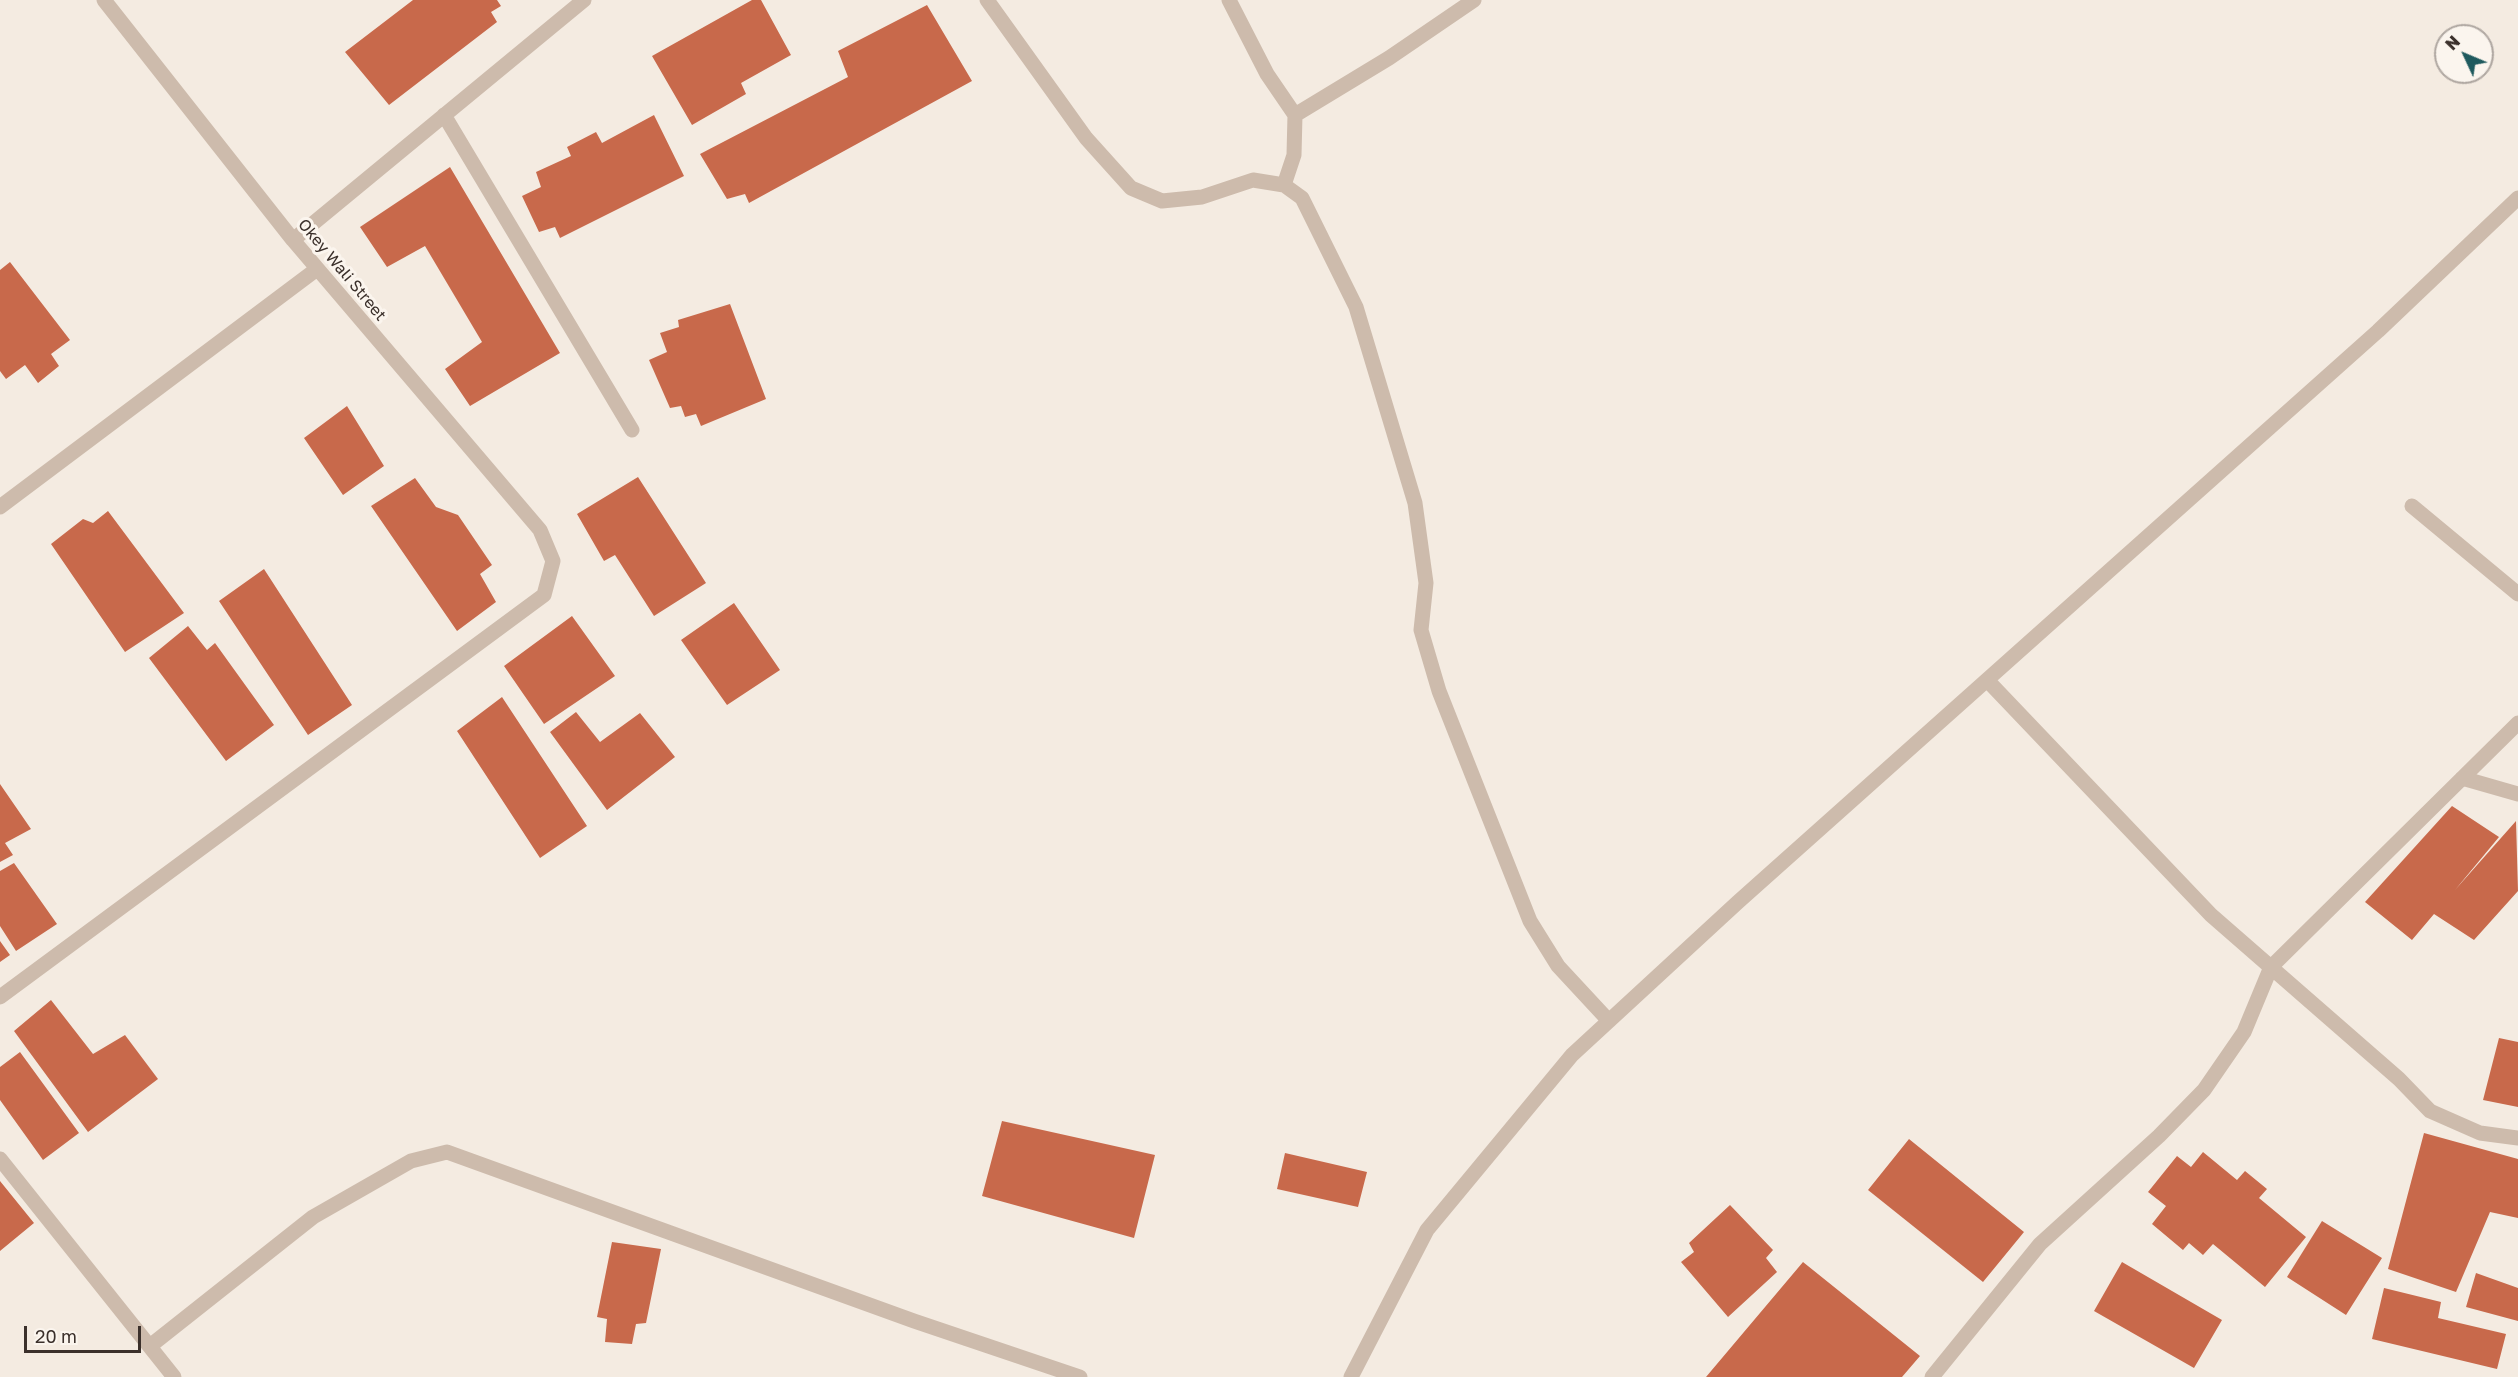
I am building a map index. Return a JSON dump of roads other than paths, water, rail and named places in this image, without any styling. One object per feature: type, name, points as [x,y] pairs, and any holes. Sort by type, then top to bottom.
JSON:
[{"type":"street","name":"Okey Wali Street","points":[[0,997],[544,595],[553,561],[540,530],[293,240],[104,0]]},
{"type":"street","points":[[293,240],[584,0]]},
{"type":"street","points":[[987,0],[1086,138],[1131,188],[1162,201],[1202,197],[1253,180],[1284,185],[1302,198],[1356,308],[1415,503],[1426,583],[1421,630],[1439,691],[1530,921],[1558,966],[1609,1021]]},
{"type":"street","points":[[1229,0],[1267,74],[1295,115],[1294,155],[1284,185]]},
{"type":"street","points":[[1295,115],[1389,58],[1474,0]]},
{"type":"street","points":[[444,115],[632,430]]},
{"type":"street","points":[[1351,1377],[1427,1230],[1572,1055],[2378,331],[2518,198]]},
{"type":"street","points":[[0,507],[317,269]]},
{"type":"street","points":[[2412,506],[2518,594]]},
{"type":"street","points":[[1987,680],[2211,915],[2399,1079],[2430,1111],[2480,1132],[2518,1137]]},
{"type":"street","points":[[1932,1377],[2040,1244],[2158,1136],[2204,1090],[2244,1032],[2271,967],[2518,723]]},
{"type":"street","points":[[2462,778],[2518,794]]},
{"type":"street","points":[[150,1346],[313,1217],[411,1161],[447,1152],[903,1317],[1080,1377]]},
{"type":"street","points":[[0,1159],[174,1377]]}]
